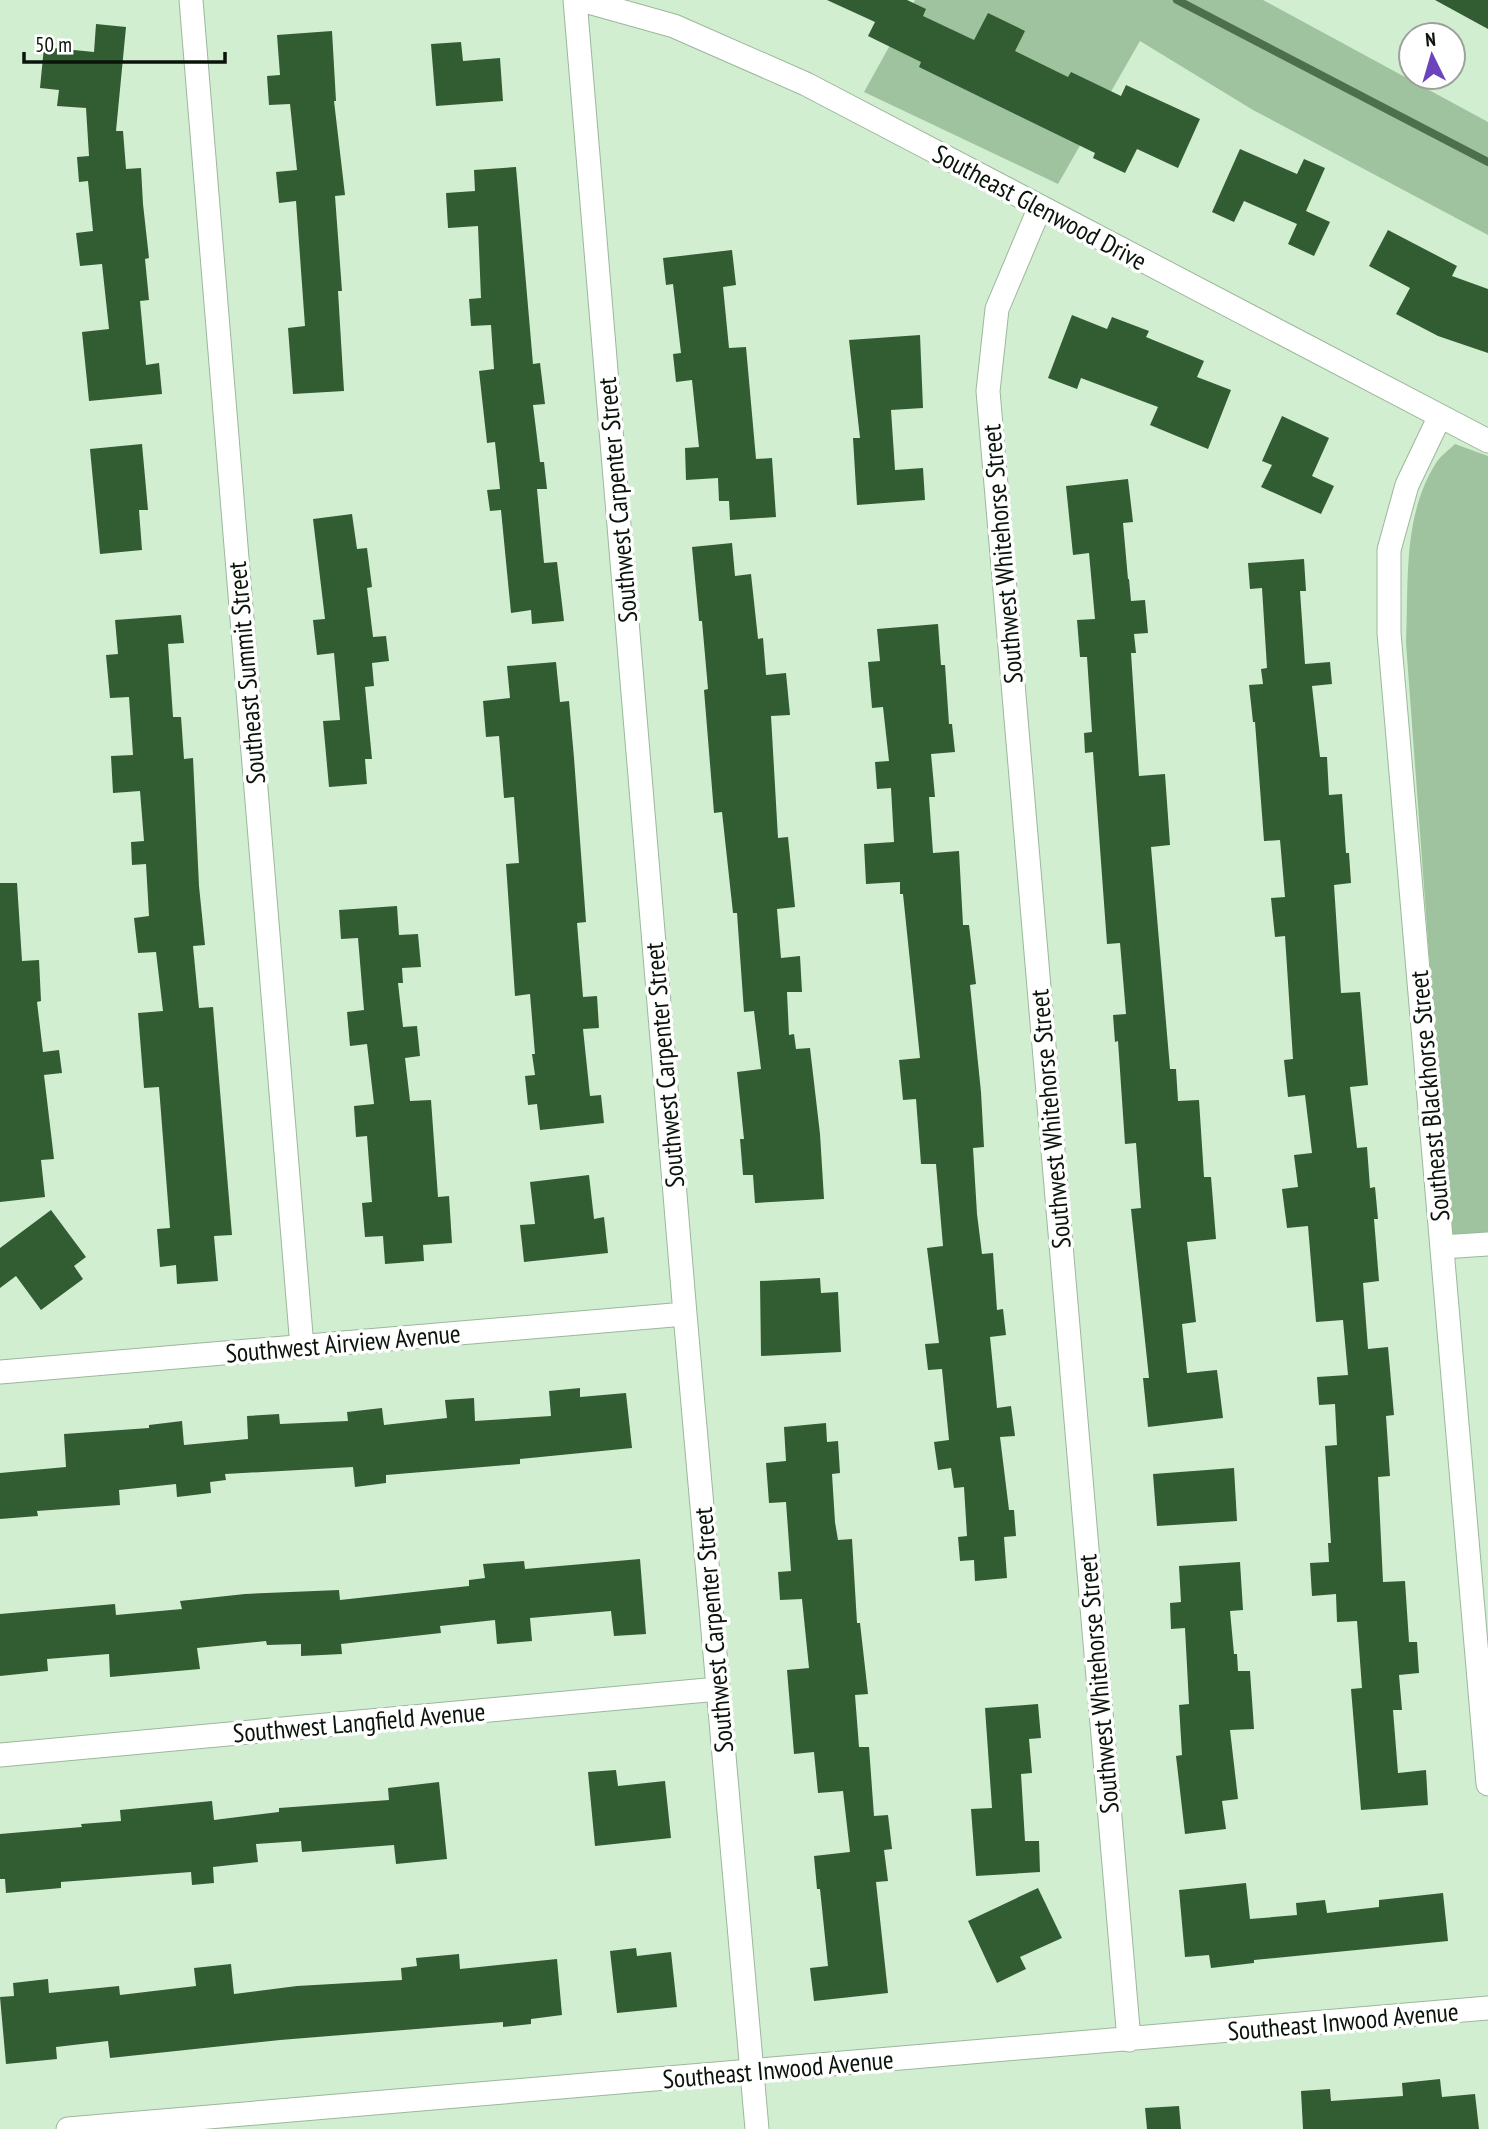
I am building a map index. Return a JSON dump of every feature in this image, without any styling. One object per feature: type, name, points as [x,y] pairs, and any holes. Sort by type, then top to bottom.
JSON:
[{"type":"street","name":"Southeast Summit Street","points":[[191,0],[302,1347]]},
{"type":"street","name":"Southwest Carpenter Street","points":[[575,0],[685,1314],[757,2129]]},
{"type":"street","name":"Southeast Glenwood Drive","points":[[581,0],[674,26],[806,84],[1488,441]]},
{"type":"street","name":"Southwest Whitehorse Street","points":[[1040,207],[997,309],[988,391],[1129,2040]]},
{"type":"street","name":"Southeast Blackhorse Street","points":[[1440,416],[1406,485],[1389,550],[1390,632],[1442,1247],[1481,1627],[1488,1784]]},
{"type":"street","points":[[1442,1247],[1488,1244]]},
{"type":"street","name":"Southwest Airview Avenue","points":[[0,1372],[685,1314]]},
{"type":"street","name":"Southwest Langfield Avenue","points":[[0,1755],[718,1689]]},
{"type":"street","name":"Southeast Inwood Avenue","points":[[68,2129],[1488,2008]]},
{"type":"green space","points":[[915,0],[1263,0],[1397,73],[1397,91],[1431,91],[1488,122],[1488,235],[1253,110],[1140,41],[1058,184],[864,92]]},
{"type":"green space","points":[[1455,444],[1488,456],[1488,1235],[1450,1239],[1406,643],[1409,550],[1417,505],[1436,463]]},
{"type":"building","points":[[827,0],[907,0],[926,9],[923,16],[974,40],[988,13],[1025,31],[1015,51],[1068,77],[1071,72],[1121,96],[1126,85],[1200,119],[1178,168],[1137,149],[1125,173],[1093,158],[1095,153],[919,67],[921,62],[868,36],[875,22]]},
{"type":"building","points":[[1435,0],[1488,0],[1488,29]]},
{"type":"building","points":[[96,24],[126,27],[116,131],[123,131],[126,169],[141,168],[149,258],[145,259],[149,300],[140,301],[146,365],[159,363],[162,394],[89,401],[82,332],[109,329],[102,264],[80,266],[76,233],[93,231],[88,181],[79,182],[77,157],[89,156],[86,108],[57,106],[59,90],[40,88],[44,47],[94,52]]},
{"type":"building","points":[[332,31],[334,101],[345,195],[335,196],[342,291],[338,291],[344,391],[293,394],[288,328],[305,326],[296,201],[279,203],[276,172],[297,170],[290,104],[269,105],[267,76],[280,75],[277,35]]},
{"type":"building","points":[[461,42],[463,61],[500,58],[503,101],[436,106],[431,44]]},
{"type":"building","points":[[1240,149],[1297,174],[1304,159],[1325,168],[1306,211],[1330,222],[1314,256],[1288,244],[1297,224],[1244,201],[1234,222],[1212,212]]},
{"type":"building","points":[[516,167],[533,364],[540,363],[545,404],[533,405],[540,462],[544,462],[547,489],[537,489],[544,563],[557,562],[564,621],[532,624],[531,610],[511,613],[501,510],[490,511],[487,490],[500,489],[495,442],[487,443],[479,371],[494,369],[491,325],[471,326],[469,299],[481,298],[478,226],[448,228],[446,193],[475,191],[474,170]]},
{"type":"building","points":[[1388,230],[1457,266],[1452,276],[1488,289],[1488,353],[1438,336],[1396,314],[1410,288],[1369,266]]},
{"type":"building","points":[[732,250],[736,285],[723,287],[729,348],[746,347],[756,459],[772,458],[776,517],[730,520],[729,501],[719,501],[718,478],[686,480],[685,448],[699,447],[692,380],[676,382],[673,354],[681,353],[673,284],[666,285],[663,258]]},
{"type":"building","points":[[1072,315],[1107,329],[1112,317],[1149,331],[1146,337],[1204,361],[1197,377],[1231,390],[1208,449],[1150,425],[1158,407],[1081,378],[1077,389],[1048,378]]},
{"type":"building","points":[[920,335],[923,408],[891,410],[895,470],[923,468],[925,500],[857,505],[853,438],[860,438],[849,340]]},
{"type":"building","points":[[1282,416],[1329,438],[1312,476],[1334,486],[1321,514],[1261,487],[1272,465],[1262,461]]},
{"type":"building","points":[[142,444],[148,510],[139,510],[142,550],[100,554],[90,449]]},
{"type":"building","points":[[1128,479],[1133,522],[1123,523],[1128,579],[1131,601],[1145,600],[1148,633],[1134,634],[1136,653],[1131,653],[1139,776],[1165,774],[1170,845],[1151,847],[1170,1069],[1176,1069],[1178,1101],[1199,1100],[1204,1177],[1211,1177],[1216,1239],[1187,1242],[1196,1322],[1182,1324],[1187,1373],[1217,1370],[1223,1418],[1148,1427],[1143,1378],[1149,1378],[1131,1209],[1141,1208],[1136,1143],[1125,1144],[1118,1041],[1115,1042],[1113,1015],[1126,1014],[1120,943],[1107,944],[1093,752],[1085,753],[1084,733],[1092,732],[1087,657],[1080,657],[1077,620],[1095,619],[1089,553],[1073,555],[1066,486]]},
{"type":"building","points":[[352,514],[357,549],[367,548],[372,587],[367,588],[373,637],[386,636],[389,661],[372,663],[374,686],[365,687],[372,759],[365,759],[367,784],[329,787],[323,721],[340,720],[334,653],[317,655],[313,620],[325,619],[313,519]]},
{"type":"building","points":[[732,543],[735,576],[751,574],[758,639],[763,638],[766,675],[786,673],[790,715],[771,716],[778,838],[788,837],[795,907],[777,909],[781,958],[800,956],[802,992],[787,992],[789,1035],[794,1034],[796,1049],[810,1048],[824,1199],[755,1203],[753,1175],[743,1175],[740,1139],[744,1139],[737,1072],[761,1069],[754,1011],[744,1012],[737,913],[733,913],[722,812],[714,813],[704,690],[708,689],[692,547]]},
{"type":"building","points":[[1304,559],[1306,591],[1300,591],[1305,664],[1330,662],[1332,684],[1312,686],[1320,757],[1327,757],[1329,795],[1342,794],[1346,853],[1349,853],[1351,883],[1334,885],[1341,993],[1360,992],[1368,1085],[1350,1087],[1357,1148],[1367,1147],[1370,1188],[1375,1187],[1378,1219],[1374,1219],[1379,1281],[1363,1283],[1368,1349],[1388,1347],[1394,1415],[1386,1416],[1390,1476],[1378,1477],[1383,1582],[1405,1581],[1409,1642],[1417,1642],[1419,1673],[1399,1675],[1402,1710],[1393,1710],[1398,1773],[1426,1770],[1428,1805],[1361,1810],[1351,1689],[1362,1688],[1357,1621],[1337,1622],[1336,1594],[1312,1596],[1310,1563],[1329,1562],[1328,1543],[1331,1543],[1325,1446],[1337,1445],[1335,1404],[1319,1405],[1317,1377],[1348,1375],[1343,1320],[1316,1322],[1308,1226],[1287,1228],[1282,1189],[1298,1187],[1294,1155],[1312,1153],[1305,1095],[1288,1097],[1284,1060],[1293,1059],[1285,936],[1275,937],[1271,898],[1285,897],[1280,840],[1264,841],[1255,722],[1249,685],[1263,684],[1261,669],[1267,668],[1262,588],[1250,589],[1248,563]]},
{"type":"building","points":[[181,615],[184,643],[168,644],[173,717],[181,717],[184,759],[193,758],[199,886],[205,945],[193,946],[199,1008],[213,1007],[232,1235],[214,1236],[218,1281],[177,1284],[176,1265],[160,1267],[157,1229],[170,1228],[159,1087],[144,1088],[138,1013],[163,1011],[156,952],[138,953],[134,918],[149,916],[146,864],[132,865],[131,842],[144,841],[140,791],[113,793],[111,756],[133,755],[129,697],[110,698],[106,655],[118,654],[115,620]]},
{"type":"building","points":[[938,624],[941,665],[945,665],[949,724],[952,724],[955,752],[931,754],[935,797],[929,797],[933,853],[959,851],[963,925],[969,925],[976,984],[970,985],[984,1147],[973,1148],[977,1214],[982,1254],[993,1253],[997,1310],[1003,1309],[1006,1335],[990,1337],[997,1408],[1011,1406],[1015,1436],[1000,1437],[1009,1510],[1014,1510],[1016,1536],[1004,1537],[1007,1578],[975,1581],[974,1560],[960,1561],[958,1537],[967,1536],[964,1487],[954,1488],[951,1468],[938,1470],[934,1442],[949,1440],[942,1369],[928,1370],[925,1344],[939,1343],[927,1248],[943,1246],[936,1164],[921,1164],[916,1099],[903,1100],[899,1060],[920,1058],[903,894],[900,894],[900,882],[866,884],[864,844],[894,842],[891,788],[877,789],[875,762],[889,761],[883,707],[872,708],[868,662],[880,661],[877,629]]},
{"type":"building","points":[[556,662],[560,702],[569,701],[574,758],[586,922],[577,923],[583,997],[597,996],[599,1028],[583,1029],[590,1096],[601,1095],[604,1123],[540,1130],[537,1104],[528,1105],[525,1076],[535,1075],[530,994],[515,996],[506,864],[519,863],[514,797],[504,798],[499,736],[486,737],[483,701],[510,698],[507,666]]},
{"type":"building","points":[[0,883],[17,883],[22,961],[39,960],[41,1001],[37,1002],[43,1052],[59,1050],[62,1073],[44,1075],[54,1159],[41,1160],[45,1197],[0,1202]]},
{"type":"building","points":[[397,906],[399,935],[418,934],[421,967],[402,968],[403,983],[398,983],[403,1027],[417,1026],[420,1056],[405,1058],[410,1101],[431,1100],[438,1197],[449,1196],[452,1243],[423,1245],[424,1261],[385,1264],[383,1236],[365,1237],[362,1203],[372,1202],[367,1136],[356,1137],[354,1106],[374,1104],[367,1044],[350,1046],[347,1012],[364,1010],[358,938],[341,939],[339,910]]},
{"type":"building","points":[[589,1175],[594,1219],[604,1217],[608,1253],[524,1262],[520,1225],[535,1224],[530,1182]]},
{"type":"building","points":[[51,1210],[86,1257],[74,1266],[83,1279],[41,1310],[16,1276],[0,1288],[0,1248]]},
{"type":"building","points":[[820,1278],[821,1293],[838,1292],[841,1352],[761,1356],[760,1281]]},
{"type":"building","points":[[580,1388],[580,1397],[626,1393],[632,1448],[520,1459],[520,1464],[386,1475],[386,1483],[355,1487],[353,1467],[225,1474],[226,1480],[210,1482],[211,1493],[177,1497],[176,1484],[119,1490],[120,1505],[37,1511],[38,1516],[0,1519],[0,1473],[66,1467],[64,1434],[149,1428],[149,1425],[182,1421],[184,1445],[248,1439],[247,1416],[279,1414],[280,1424],[348,1421],[347,1412],[382,1408],[384,1425],[447,1418],[445,1400],[474,1398],[475,1421],[551,1416],[549,1391]]},
{"type":"building","points":[[826,1423],[827,1442],[838,1441],[840,1473],[832,1474],[835,1522],[838,1540],[852,1539],[857,1623],[860,1623],[868,1694],[855,1695],[859,1747],[869,1747],[874,1816],[888,1815],[892,1849],[884,1850],[888,1881],[876,1882],[888,1993],[814,2001],[810,1968],[828,1966],[814,1856],[850,1852],[843,1791],[818,1793],[814,1752],[794,1754],[787,1670],[809,1668],[802,1599],[780,1600],[778,1572],[791,1571],[786,1502],[769,1503],[766,1463],[786,1461],[784,1427]]},
{"type":"building","points":[[1234,1468],[1237,1521],[1157,1526],[1153,1474]]},
{"type":"building","points":[[640,1559],[646,1634],[614,1636],[611,1611],[530,1618],[532,1641],[497,1644],[495,1620],[440,1626],[441,1633],[341,1644],[342,1654],[301,1656],[301,1644],[267,1645],[266,1641],[197,1648],[200,1669],[110,1677],[109,1654],[47,1659],[48,1671],[0,1676],[0,1614],[115,1604],[116,1615],[182,1609],[180,1601],[245,1594],[339,1590],[340,1600],[469,1586],[469,1580],[485,1578],[483,1564],[524,1561],[525,1569]]},
{"type":"building","points":[[1240,1562],[1243,1610],[1230,1611],[1238,1671],[1250,1671],[1254,1729],[1230,1730],[1238,1799],[1222,1801],[1226,1829],[1185,1834],[1176,1756],[1182,1755],[1179,1705],[1189,1704],[1185,1628],[1171,1629],[1170,1603],[1181,1602],[1179,1566]]},
{"type":"building","points":[[1038,1704],[1041,1738],[1029,1739],[1032,1773],[1021,1774],[1025,1841],[1039,1841],[1040,1872],[976,1876],[971,1809],[992,1808],[985,1708]]},
{"type":"building","points":[[616,1770],[618,1786],[665,1781],[671,1838],[595,1846],[588,1772]]},
{"type":"building","points":[[439,1782],[447,1859],[396,1864],[394,1845],[302,1852],[301,1841],[256,1844],[258,1862],[213,1867],[214,1883],[192,1885],[191,1872],[61,1882],[61,1888],[6,1893],[5,1879],[0,1879],[0,1834],[121,1821],[120,1810],[212,1801],[214,1820],[279,1812],[279,1808],[389,1800],[388,1788]]},
{"type":"building","points":[[1246,1883],[1250,1919],[1297,1915],[1296,1903],[1325,1900],[1327,1913],[1379,1907],[1379,1900],[1443,1893],[1448,1941],[1254,1960],[1254,1963],[1211,1968],[1209,1955],[1185,1957],[1179,1890]]},
{"type":"building","points":[[1038,1888],[1062,1938],[1020,1957],[1026,1969],[997,1983],[968,1921]]},
{"type":"building","points":[[636,1948],[637,1956],[671,1952],[677,2007],[617,2013],[610,1951]]},
{"type":"building","points":[[459,1954],[460,1969],[557,1959],[562,2015],[531,2019],[531,2024],[503,2027],[503,2022],[280,2040],[110,2058],[108,2041],[56,2047],[57,2059],[6,2064],[0,1997],[14,1996],[13,1983],[48,1979],[49,1993],[119,1986],[120,1995],[196,1986],[194,1968],[231,1964],[234,1994],[297,1986],[402,1980],[401,1968],[417,1966],[416,1958]]},
{"type":"building","points":[[1440,2079],[1442,2097],[1475,2094],[1479,2129],[1303,2129],[1301,2091],[1330,2089],[1331,2101],[1403,2096],[1402,2083]]},
{"type":"building","points":[[1179,2106],[1181,2129],[1147,2129],[1145,2108]]},
{"type":"waterway","points":[[1177,0],[1488,162]]}]
